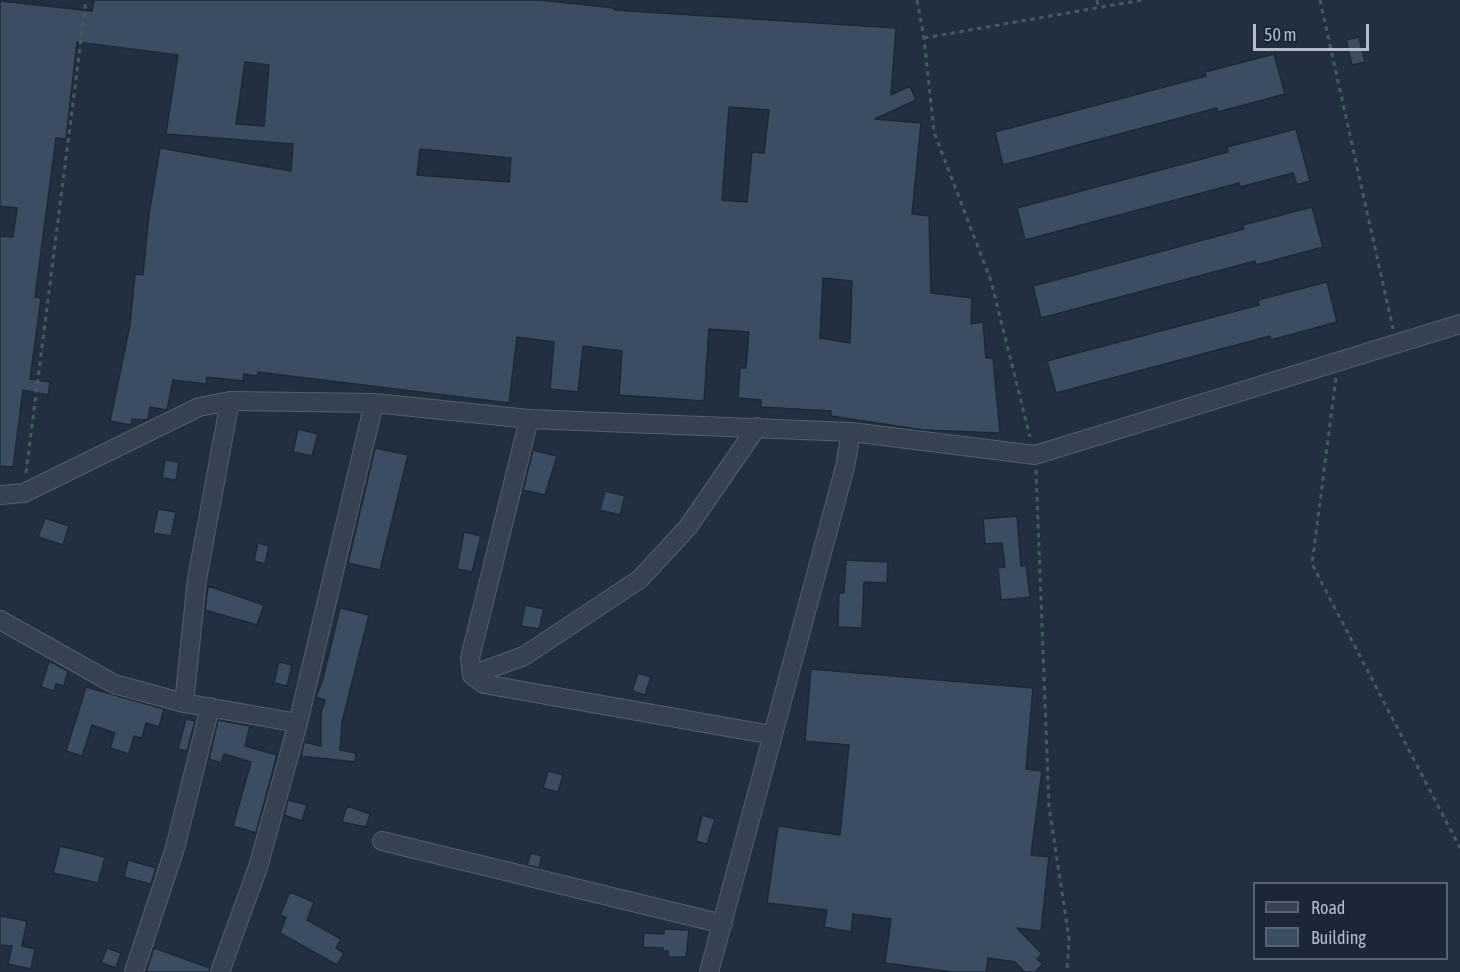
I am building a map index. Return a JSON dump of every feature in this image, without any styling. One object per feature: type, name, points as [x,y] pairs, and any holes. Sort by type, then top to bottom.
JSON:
[{"type":"street","points":[[0,495],[24,493],[199,407],[230,401],[374,403],[528,419],[851,432],[1035,455],[1460,324]]},
{"type":"street","points":[[184,703],[197,579],[230,401]]},
{"type":"street","points":[[220,972],[258,867],[298,723],[374,403]]},
{"type":"street","points":[[528,419],[470,658],[472,675],[484,684],[772,735]]},
{"type":"street","points":[[472,675],[524,656],[640,579],[688,527],[757,427]]},
{"type":"street","points":[[709,972],[845,467],[851,432]]},
{"type":"street","points":[[0,620],[114,684],[184,703],[298,723]]},
{"type":"street","points":[[134,972],[175,848],[210,707]]},
{"type":"street","points":[[382,841],[723,924]]},
{"type":"path","points":[[24,493],[86,0]]},
{"type":"path","points":[[916,0],[924,38],[934,132],[991,281],[1019,400],[1035,455],[1049,806],[1069,939],[1067,972]]},
{"type":"path","points":[[1097,0],[1098,7]]},
{"type":"path","points":[[924,38],[1142,0]]},
{"type":"path","points":[[1320,0],[1396,345]]},
{"type":"path","points":[[1338,361],[1312,564],[1460,848]]},
{"type":"building","points":[[94,0],[540,0],[614,8],[614,10],[896,28],[891,95],[910,86],[916,100],[875,119],[921,123],[912,214],[929,216],[931,293],[972,298],[971,324],[983,322],[986,358],[993,358],[1000,433],[923,430],[831,416],[831,411],[761,407],[761,400],[738,398],[740,368],[746,368],[749,332],[709,329],[704,401],[619,395],[622,351],[583,346],[578,392],[550,389],[554,342],[517,337],[509,403],[258,372],[257,376],[244,374],[243,381],[207,377],[206,384],[173,380],[167,410],[150,407],[148,420],[132,419],[131,425],[110,421],[130,325],[135,274],[143,275],[149,214],[160,148],[291,171],[293,144],[166,134],[178,55],[77,42],[66,139],[56,138],[35,297],[41,298],[30,379],[50,382],[48,395],[23,390],[13,467],[0,466],[0,236],[13,237],[17,208],[0,206],[0,1],[92,11]],"holes":[[[245,62],[269,65],[264,126],[236,124]],[[729,107],[769,110],[764,153],[752,152],[747,202],[722,200]],[[420,149],[511,158],[509,182],[417,175]],[[823,278],[852,281],[850,343],[820,338]]]},
{"type":"building","points":[[1359,37],[1365,62],[1352,65],[1346,40]]},
{"type":"building","points":[[1274,54],[1285,94],[1218,112],[1217,108],[1003,165],[995,132],[1206,76],[1205,72]]},
{"type":"building","points":[[1296,129],[1310,181],[1297,185],[1293,173],[1240,187],[1239,183],[1025,240],[1017,208],[1228,152],[1227,147]]},
{"type":"building","points":[[1312,207],[1323,247],[1256,265],[1255,261],[1041,318],[1033,286],[1244,229],[1243,225]]},
{"type":"building","points":[[1327,282],[1337,322],[1271,340],[1270,336],[1056,393],[1047,361],[1259,305],[1258,300]]},
{"type":"building","points":[[298,429],[318,434],[312,456],[293,452]]},
{"type":"building","points":[[375,448],[408,455],[380,570],[348,563]]},
{"type":"building","points":[[533,450],[557,456],[545,495],[523,490]]},
{"type":"building","points":[[165,460],[179,462],[176,480],[162,478]]},
{"type":"building","points":[[605,491],[625,496],[620,515],[600,510]]},
{"type":"building","points":[[158,509],[176,512],[171,536],[153,533]]},
{"type":"building","points":[[1017,516],[1021,566],[1026,565],[1030,597],[1001,600],[998,568],[1005,567],[1002,543],[985,544],[983,519]]},
{"type":"building","points":[[45,518],[69,526],[63,545],[38,537]]},
{"type":"building","points":[[464,532],[481,536],[472,572],[457,569]]},
{"type":"building","points":[[258,543],[269,546],[265,564],[254,561]]},
{"type":"building","points":[[846,560],[888,562],[887,583],[864,582],[862,628],[838,627],[839,593],[844,593]]},
{"type":"building","points":[[208,586],[264,605],[257,625],[205,610]]},
{"type":"building","points":[[525,605],[544,609],[539,629],[521,626]]},
{"type":"building","points":[[340,608],[369,615],[342,722],[340,750],[356,753],[355,762],[301,756],[304,742],[321,746],[321,713],[325,700],[316,697],[322,682]]},
{"type":"building","points":[[49,661],[68,671],[64,686],[56,684],[54,691],[41,687]]},
{"type":"building","points":[[279,662],[292,665],[287,686],[274,683]]},
{"type":"building","points":[[811,669],[1033,688],[1026,769],[1042,771],[1031,855],[1049,857],[1041,931],[1017,928],[1042,954],[1037,959],[1043,964],[1035,972],[1025,972],[1015,962],[988,958],[986,972],[952,972],[885,963],[891,919],[853,914],[851,932],[824,927],[827,910],[767,903],[778,826],[840,835],[849,745],[805,741]]},
{"type":"building","points":[[638,673],[651,677],[645,695],[632,691]]},
{"type":"building","points":[[86,687],[164,709],[159,727],[146,723],[142,738],[134,736],[129,754],[110,748],[115,733],[92,725],[82,756],[66,751]]},
{"type":"building","points":[[186,719],[195,721],[187,751],[178,749]]},
{"type":"building","points":[[218,720],[250,726],[245,746],[277,755],[256,833],[233,826],[251,762],[224,754],[221,763],[209,759]]},
{"type":"building","points":[[548,771],[563,775],[558,792],[543,788]]},
{"type":"building","points":[[288,800],[307,805],[302,821],[284,815]]},
{"type":"building","points":[[347,806],[370,814],[366,827],[342,822]]},
{"type":"building","points":[[702,815],[715,819],[707,844],[696,841]]},
{"type":"building","points":[[60,846],[105,857],[98,883],[53,873]]},
{"type":"building","points":[[531,853],[542,856],[539,868],[527,865]]},
{"type":"building","points":[[128,860],[156,868],[151,884],[124,877]]},
{"type":"building","points":[[290,892],[314,902],[307,920],[341,939],[336,948],[344,953],[337,965],[280,933],[286,917],[280,915]]},
{"type":"building","points":[[0,916],[27,921],[22,946],[35,949],[31,969],[8,964],[12,946],[0,945]]},
{"type":"building","points":[[664,929],[689,930],[686,957],[668,957],[668,951],[663,951],[663,948],[643,947],[644,933],[664,934]]},
{"type":"building","points":[[107,948],[121,953],[116,968],[101,963]]},
{"type":"building","points":[[154,948],[210,968],[209,972],[146,972]]}]
